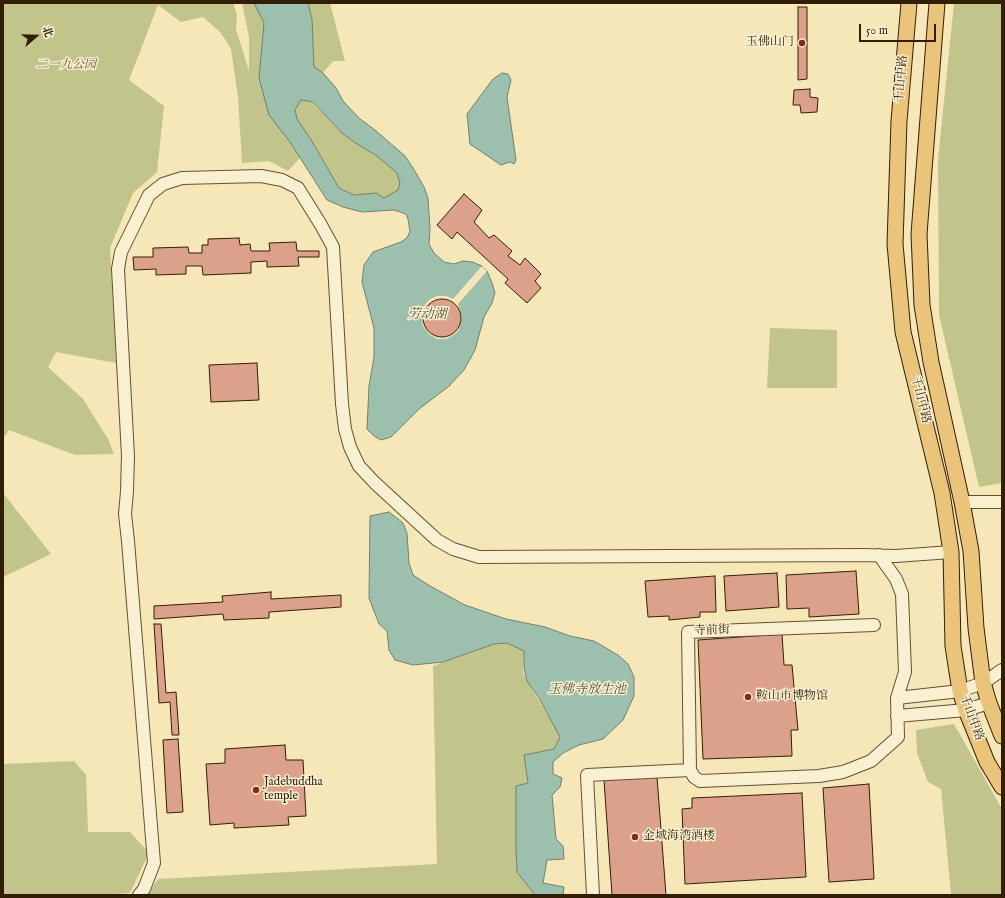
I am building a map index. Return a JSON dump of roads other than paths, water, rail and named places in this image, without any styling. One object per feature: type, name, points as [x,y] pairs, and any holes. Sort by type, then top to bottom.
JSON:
[{"type":"main road","name":"千山中路","points":[[909,3],[899,121],[895,244],[903,332],[942,493],[951,552],[953,646],[960,691],[987,762],[1002,787]]},
{"type":"main road","name":"千山中路","points":[[938,3],[919,234],[922,305],[931,362],[962,502],[971,551],[976,628],[983,683],[1002,736]]},
{"type":"street","points":[[139,895],[144,889],[154,863],[125,514],[128,456],[118,270],[120,252],[149,194],[163,184],[182,178],[261,176],[282,180],[298,188],[333,247],[342,404],[345,429],[350,447],[359,466],[375,483],[437,540],[453,550],[479,557],[896,556],[951,552]]},
{"type":"street","points":[[984,502],[1002,493]]},
{"type":"street","points":[[962,502],[1002,502]]},
{"type":"street","points":[[593,895],[587,775],[690,770],[700,781],[819,776],[843,772],[871,761],[898,737],[897,698],[905,672],[902,594],[896,579],[879,555]]},
{"type":"street","name":"寺前街","points":[[690,770],[688,632],[874,625]]},
{"type":"street","points":[[897,698],[960,691],[983,683],[1002,670]]},
{"type":"street","points":[[898,716],[966,710],[989,703]]},
{"type":"water","name":"劳动湖","points":[[254,3],[308,3],[312,19],[314,67],[323,73],[336,88],[343,101],[359,118],[405,156],[413,168],[424,187],[428,198],[430,229],[429,244],[434,253],[444,262],[454,264],[463,261],[472,262],[482,266],[487,271],[495,293],[492,303],[484,317],[475,350],[464,370],[448,387],[419,409],[391,437],[381,440],[367,429],[369,386],[374,357],[374,328],[362,282],[364,265],[373,252],[401,242],[407,238],[410,231],[408,219],[406,214],[394,210],[362,212],[343,207],[327,200],[290,142],[269,115],[259,78],[264,23]],"holes":[[[301,100],[313,102],[342,133],[377,156],[397,173],[400,183],[398,190],[384,198],[376,193],[354,195],[339,188],[310,138],[297,119],[295,110]]]},
{"type":"water","points":[[502,73],[508,74],[511,80],[507,97],[516,160],[514,164],[510,162],[501,165],[470,144],[467,114],[493,79]]},
{"type":"water","name":"玉佛寺放生池","points":[[389,512],[403,523],[407,533],[409,563],[413,575],[465,605],[506,619],[545,627],[570,636],[594,641],[618,655],[628,664],[634,677],[634,696],[623,720],[603,739],[579,745],[563,753],[553,762],[553,774],[562,778],[560,787],[552,795],[556,839],[563,846],[564,859],[547,860],[543,883],[564,887],[563,895],[535,895],[517,872],[516,786],[528,783],[524,755],[554,749],[560,737],[539,698],[527,681],[524,668],[524,651],[507,643],[494,644],[443,662],[413,665],[395,660],[389,650],[387,631],[379,624],[369,598],[370,516]]},
{"type":"place","name":"玉佛山门","points":[[802,43]]},
{"type":"place","name":"鞍山市博物馆","points":[[748,697]]},
{"type":"place","name":"Jadebuddha temple","points":[[256,790]]},
{"type":"place","name":"金域海湾酒楼","points":[[635,837]]},
{"type":"park label","name":"二一九公园","points":[[66,66]]}]
